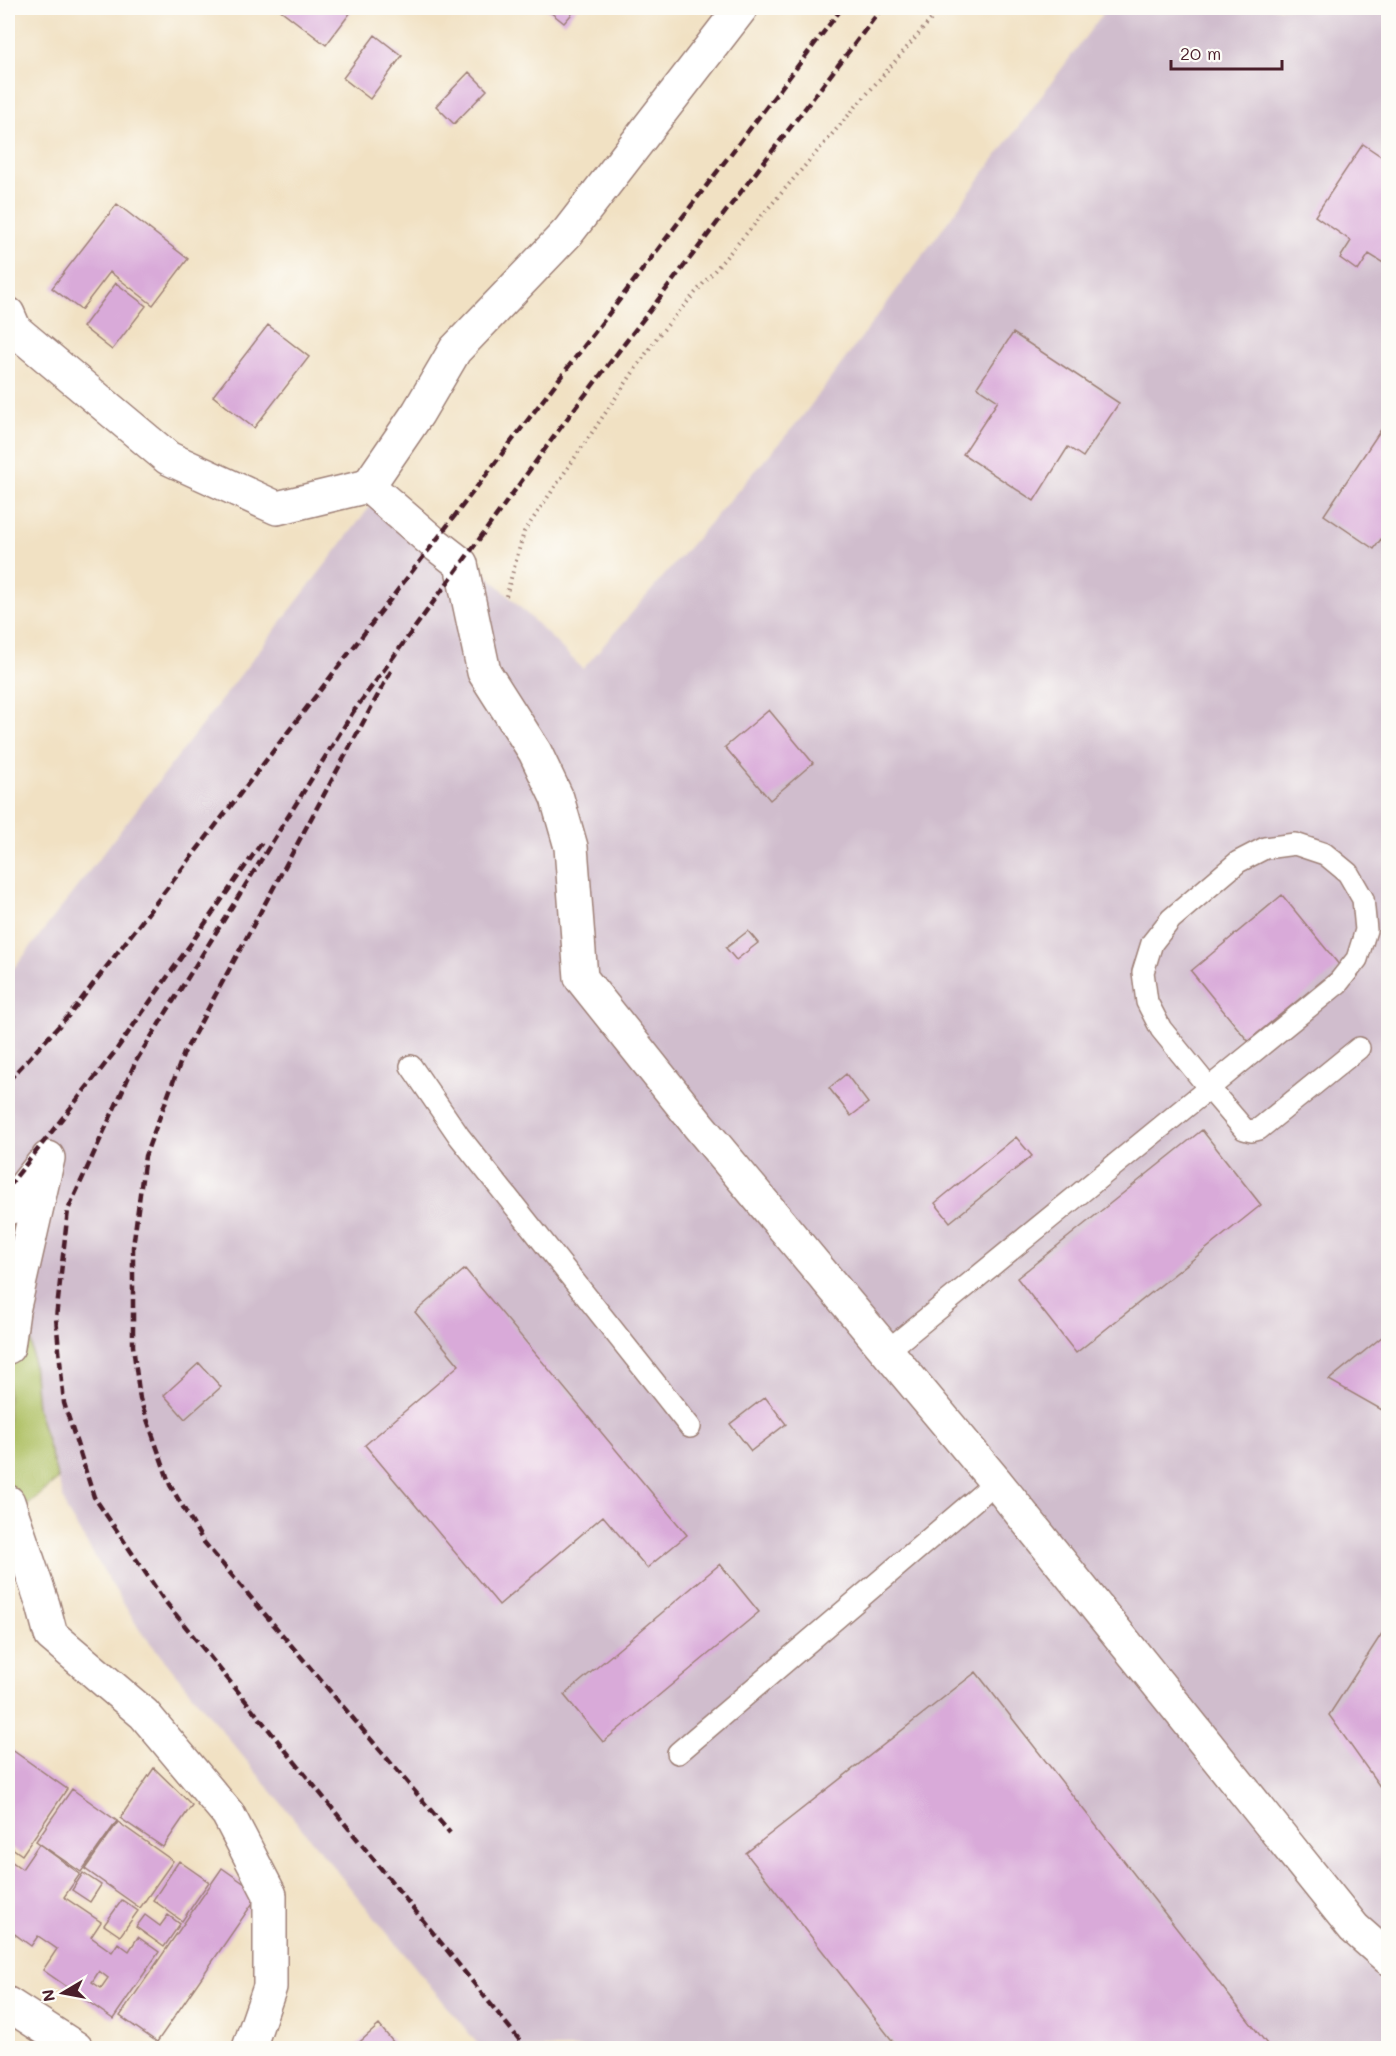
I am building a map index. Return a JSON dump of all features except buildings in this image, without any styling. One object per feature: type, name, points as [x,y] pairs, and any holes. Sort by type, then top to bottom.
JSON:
[{"type":"street","points":[[8,314],[15,330],[168,458],[277,508],[368,486],[418,412],[455,350],[568,232],[741,8]]},
{"type":"street","points":[[368,486],[461,564],[484,672],[535,752],[557,798],[571,847],[581,978],[699,1126],[996,1482],[1354,1928],[1389,1958]]},
{"type":"street","points":[[8,1208],[48,1158],[13,1311],[8,1347]]},
{"type":"street","points":[[8,1502],[51,1635],[144,1714],[228,1814],[270,1895],[270,1987],[249,2049]]},
{"type":"street","points":[[8,2004],[76,2049]]},
{"type":"lane","points":[[887,1351],[1209,1088],[1338,983],[1357,959],[1366,930],[1363,899],[1348,873],[1324,854],[1295,844],[1265,848],[1238,862],[1171,919],[1152,943],[1143,972],[1147,1002],[1161,1029],[1209,1088],[1244,1129],[1251,1131],[1259,1129],[1359,1048]]},
{"type":"lane","points":[[411,1066],[459,1136],[690,1427]]},
{"type":"lane","points":[[678,1753],[996,1482]]},
{"type":"path","points":[[506,596],[524,532],[658,336],[941,8]]},
{"type":"shaded area","points":[[1107,8],[1388,8],[1388,2048],[481,2048],[139,1629],[67,1511],[37,1407],[29,1318],[46,1179],[8,1231],[8,974],[386,486],[476,564],[583,669],[802,417]]},
{"type":"green space","points":[[46,1178],[29,1318],[37,1407],[58,1479],[8,1522],[8,1231]]},
{"type":"railway","points":[[8,1081],[70,1014],[434,543],[842,8]]},
{"type":"railway","points":[[351,715],[569,416],[882,8]]},
{"type":"railway","points":[[391,671],[184,1053],[145,1156],[133,1247],[133,1346],[140,1399],[170,1485],[203,1541],[450,1833]]},
{"type":"railway","points":[[355,709],[136,1061],[68,1210],[56,1318],[64,1403],[94,1497],[164,1600],[526,2048]]},
{"type":"railway","points":[[8,1187],[114,1053],[263,841]]}]
